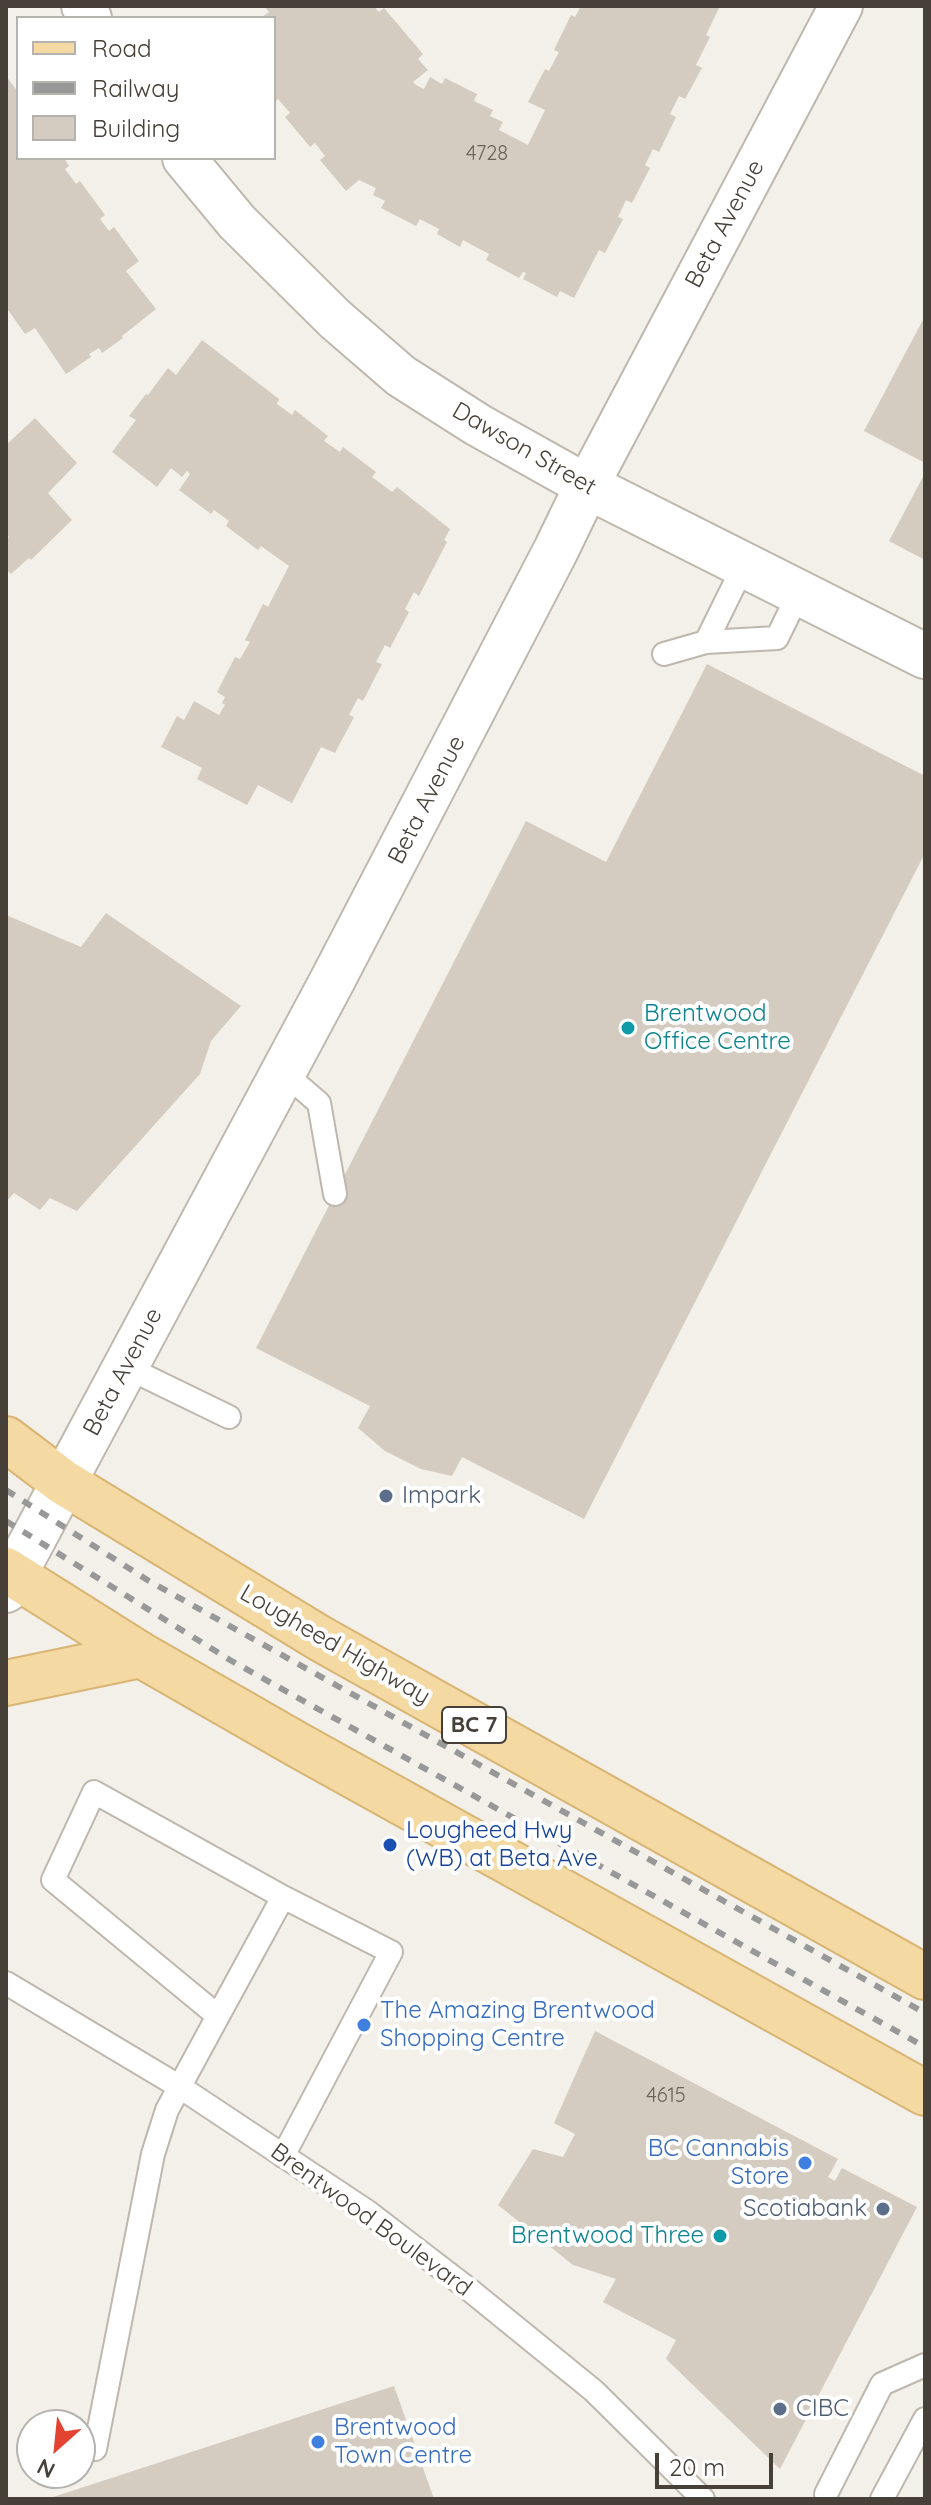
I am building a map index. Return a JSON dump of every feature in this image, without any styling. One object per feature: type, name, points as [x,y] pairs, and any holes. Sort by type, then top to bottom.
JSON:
[{"type":"main road","name":"Lougheed Highway","points":[[6,1439],[63,1482],[321,1639],[925,1977]]},
{"type":"main road","points":[[9,1578],[298,1745],[925,2093]]},
{"type":"main road","points":[[6,1683],[141,1655]]},
{"type":"street","name":"Beta Avenue","points":[[9,1578],[126,1367],[283,1072],[587,486],[841,6]]},
{"type":"street","name":"Dawson Street","points":[[186,160],[237,222],[335,319],[401,376],[478,425],[587,486],[925,656]]},
{"type":"lane","points":[[706,642],[744,565]]},
{"type":"lane","points":[[664,654],[706,642],[777,638],[799,593]]},
{"type":"lane","points":[[283,1072],[319,1103],[335,1194]]},
{"type":"lane","points":[[126,1367],[229,1417]]},
{"type":"lane","points":[[218,2016],[53,1880],[94,1792],[283,1897],[391,1952],[283,2156]]},
{"type":"lane","points":[[96,2444],[153,2154],[167,2110],[283,1897]]},
{"type":"lane","name":"Brentwood Boulevard","points":[[6,1983],[180,2087],[368,2212],[582,2381],[703,2499]]},
{"type":"lane","points":[[826,2494],[882,2384],[925,2365]]},
{"type":"lane","points":[[882,2499],[925,2419]]},
{"type":"building","points":[[264,6],[374,6],[379,12],[384,8],[423,54],[418,59],[428,70],[413,82],[416,85],[424,89],[430,77],[442,84],[445,78],[477,94],[474,101],[493,110],[490,116],[503,122],[499,130],[528,145],[545,110],[528,102],[545,69],[549,71],[559,52],[554,50],[571,15],[575,17],[581,6],[720,6],[706,35],[710,37],[696,65],[702,68],[685,99],[679,96],[670,114],[676,117],[659,152],[653,149],[645,165],[650,168],[632,203],[626,200],[618,217],[623,219],[605,253],[599,250],[574,298],[560,291],[557,297],[523,279],[526,273],[523,272],[519,278],[486,260],[489,254],[463,240],[460,247],[437,234],[439,229],[420,219],[416,226],[381,208],[385,201],[373,195],[376,188],[359,180],[346,191],[320,160],[325,156],[315,143],[310,147],[285,117],[290,113],[278,99],[276,101],[276,16],[264,16],[269,12]]},
{"type":"building","points":[[6,76],[16,89],[16,160],[65,160],[69,166],[65,169],[76,184],[80,181],[105,215],[100,219],[109,231],[114,227],[139,261],[126,271],[156,309],[123,338],[102,353],[99,348],[89,354],[91,357],[66,374],[35,328],[25,334],[6,307]]},
{"type":"building","points":[[925,316],[925,463],[864,431]]},
{"type":"building","points":[[202,340],[279,399],[277,404],[292,415],[295,410],[328,436],[324,441],[340,452],[343,447],[376,472],[372,477],[392,492],[397,487],[450,529],[444,540],[447,542],[419,596],[414,592],[405,609],[409,612],[390,648],[385,645],[376,662],[382,664],[363,701],[358,698],[349,715],[354,717],[335,753],[321,747],[292,803],[258,785],[247,805],[197,779],[202,768],[161,747],[177,716],[184,720],[194,701],[219,715],[225,705],[222,703],[225,697],[217,692],[235,657],[240,659],[250,642],[245,640],[263,604],[268,607],[289,566],[261,546],[258,550],[226,526],[229,521],[214,510],[211,514],[179,490],[190,474],[187,471],[182,477],[171,468],[157,487],[112,452],[136,420],[129,416],[146,394],[168,368],[176,375]]},
{"type":"building","points":[[35,418],[77,463],[48,493],[72,520],[31,560],[29,558],[11,574],[6,569],[6,541],[9,537],[6,534],[6,445]]},
{"type":"building","points":[[925,473],[925,560],[889,541]]},
{"type":"building","name":"Brentwood Office Centre","points":[[707,664],[925,776],[925,853],[584,1519],[462,1457],[452,1476],[421,1469],[385,1451],[358,1428],[370,1406],[256,1348],[526,821],[606,862]]},
{"type":"building","points":[[106,913],[241,1006],[211,1041],[200,1074],[77,1211],[50,1198],[40,1210],[14,1193],[6,1202],[6,915],[81,947]]},
{"type":"building","name":"Brentwood Three","points":[[595,2031],[838,2159],[828,2177],[835,2181],[842,2168],[917,2207],[780,2469],[666,2359],[676,2340],[603,2302],[616,2279],[573,2265],[498,2205],[533,2149],[563,2157],[575,2134],[554,2123]]},
{"type":"building","name":"Brentwood Town Centre","points":[[394,2386],[434,2499],[50,2499],[78,2489],[96,2489],[96,2483]]},
{"type":"railway","points":[[6,1490],[149,1581],[925,2013]]},
{"type":"railway","points":[[6,1521],[230,1660],[925,2047]]},
{"type":"place","name":"Brentwood Office Centre","points":[[628,1028]]},
{"type":"place","name":"Impark","points":[[386,1496]]},
{"type":"place","name":"Lougheed Hwy (WB) at Beta Ave","points":[[390,1845]]},
{"type":"place","name":"The Amazing Brentwood Shopping Centre","points":[[364,2025]]},
{"type":"place","name":"BC Cannabis Store","points":[[805,2163]]},
{"type":"place","name":"Scotiabank","points":[[883,2209]]},
{"type":"place","name":"Brentwood Three","points":[[720,2236]]},
{"type":"place","name":"CIBC","points":[[780,2409]]},
{"type":"place","name":"Brentwood Town Centre","points":[[318,2442]]}]
